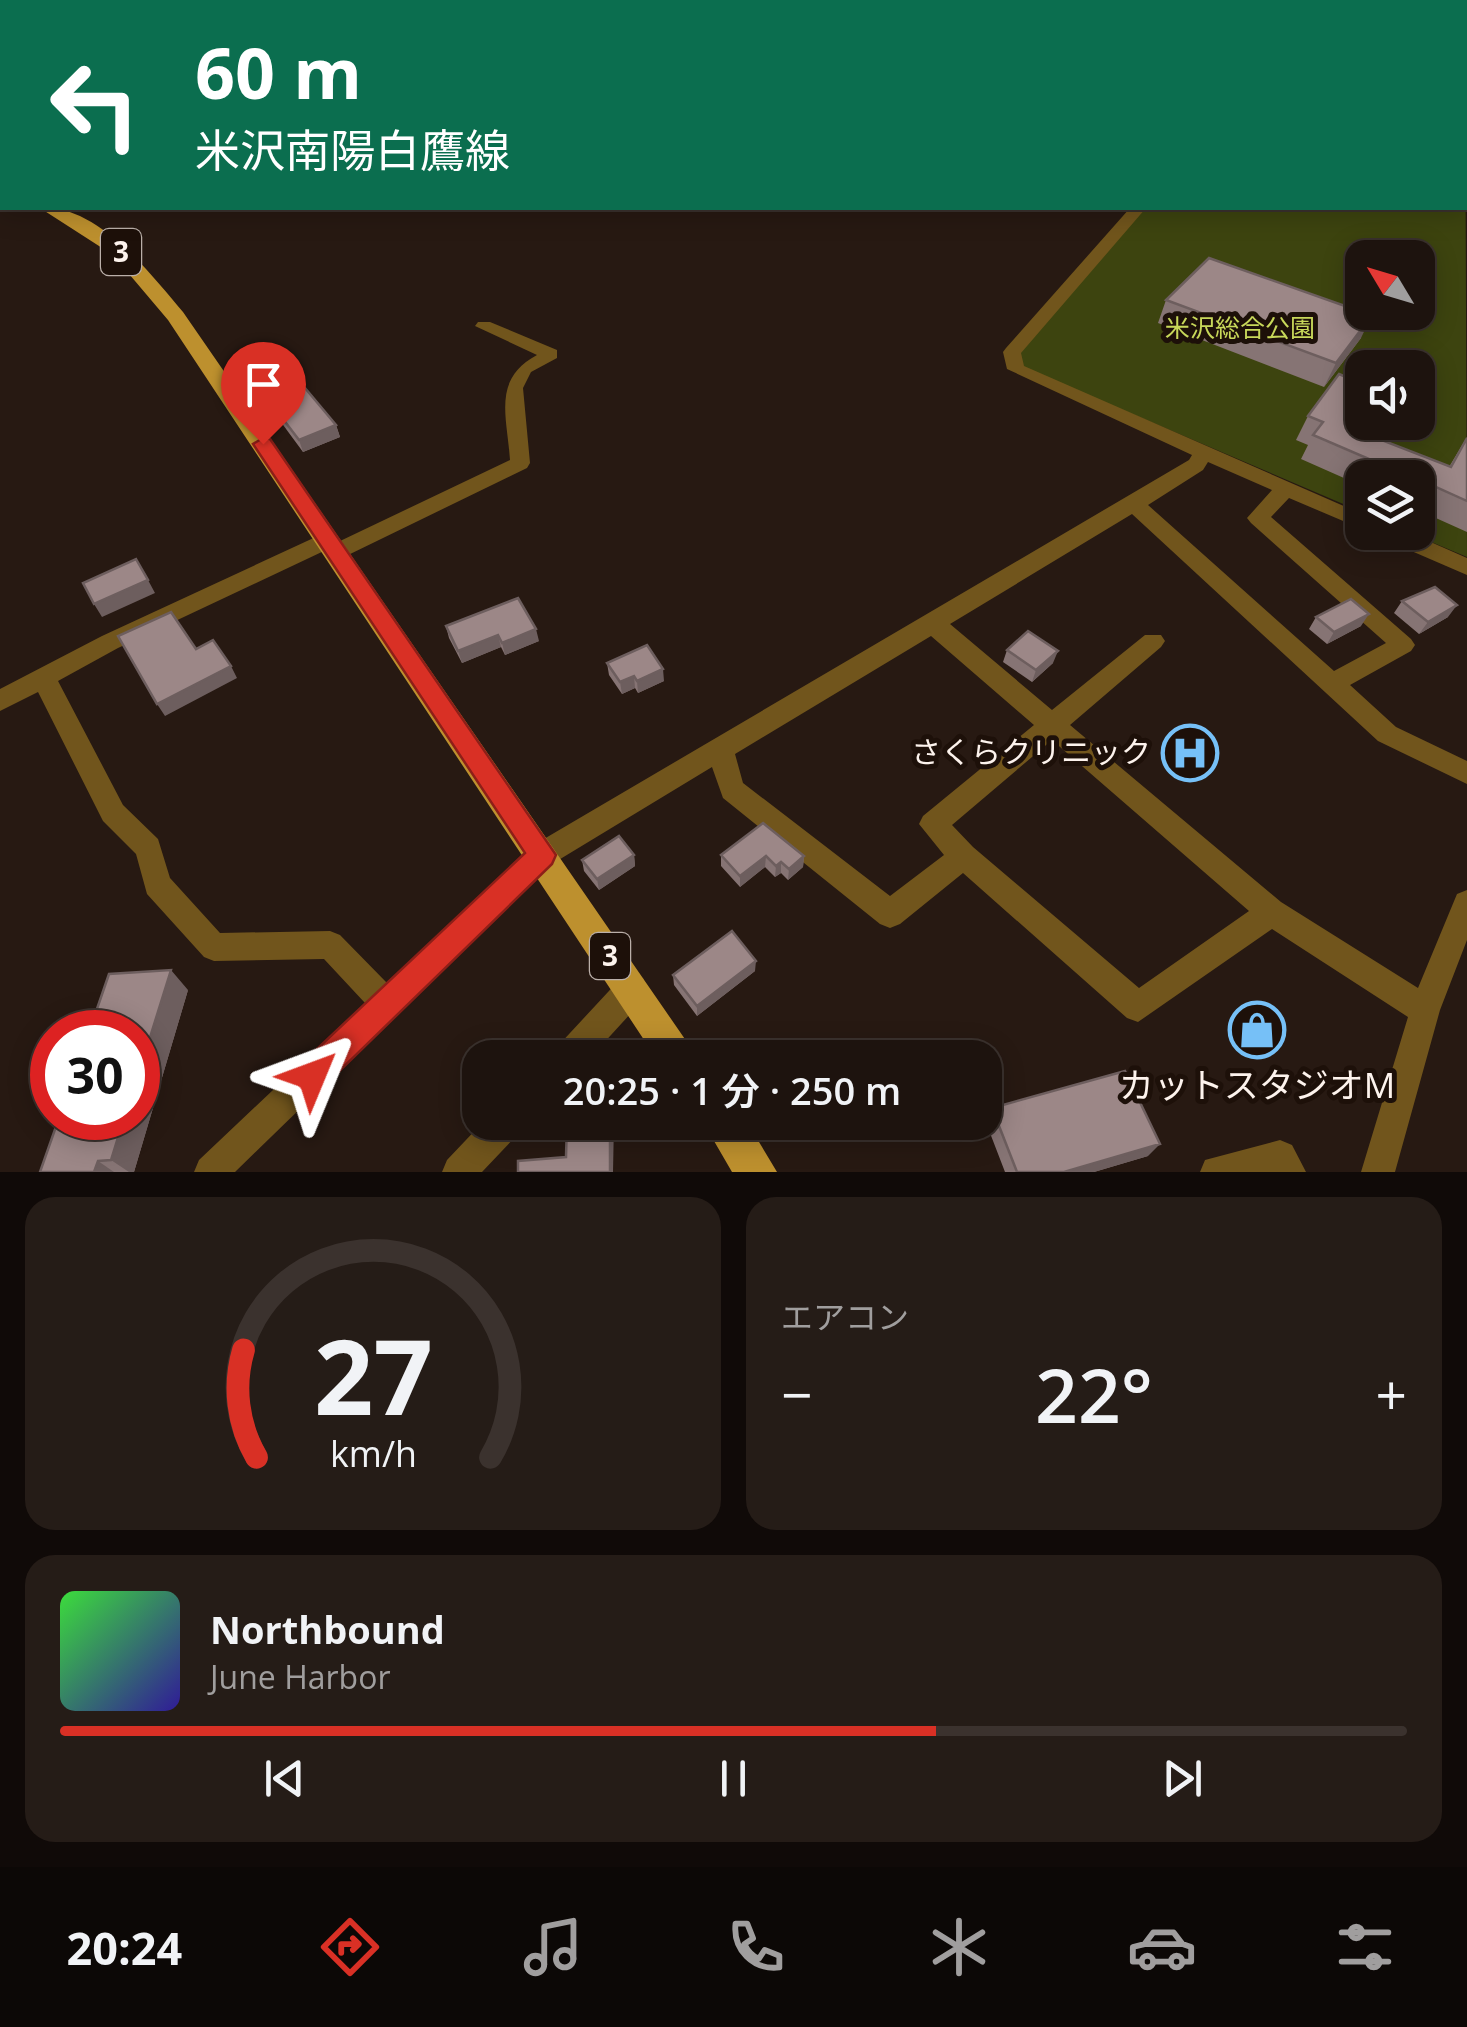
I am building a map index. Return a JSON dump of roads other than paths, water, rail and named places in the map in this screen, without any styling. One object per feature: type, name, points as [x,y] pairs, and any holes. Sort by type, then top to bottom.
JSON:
[{"type":"main road","name":"3","points":[[52,210],[120,251],[158,293],[666,1040]]},
{"type":"main road","points":[[734,1140],[756,1172]]},
{"type":"street","points":[[1136,210],[1012,352],[1016,368],[1345,514]]},
{"type":"street","points":[[0,701],[43,677],[520,462],[514,388],[524,369],[551,354],[484,326]]},
{"type":"street","points":[[210,1172],[542,855],[1134,504],[1196,465],[1204,452]]},
{"type":"street","points":[[1286,488],[1258,518],[1403,644],[1331,684]]},
{"type":"street","points":[[1134,504],[1387,734],[1467,773]]},
{"type":"street","points":[[1429,550],[1467,567]]},
{"type":"street","points":[[931,622],[1270,912],[1425,1010]]},
{"type":"street","points":[[1153,642],[933,824],[963,856],[1138,1008],[1270,912]]},
{"type":"street","points":[[43,677],[113,813],[148,848],[157,885],[214,947],[330,945],[387,1004]]},
{"type":"street","points":[[720,748],[732,790],[890,914],[963,856]]},
{"type":"street","points":[[1378,1172],[1425,1010],[1467,903]]},
{"type":"street","points":[[585,1040],[632,990]]},
{"type":"street","points":[[460,1172],[489,1140]]},
{"type":"street","points":[[1217,1172],[1280,1157],[1289,1172]]},
{"type":"place","name":"さくらクリニック","points":[[1190,753]]},
{"type":"place","name":"カットスタジオM","points":[[1257,1030]]},
{"type":"park label","name":"米沢総合公園","points":[[1240,328]]}]
